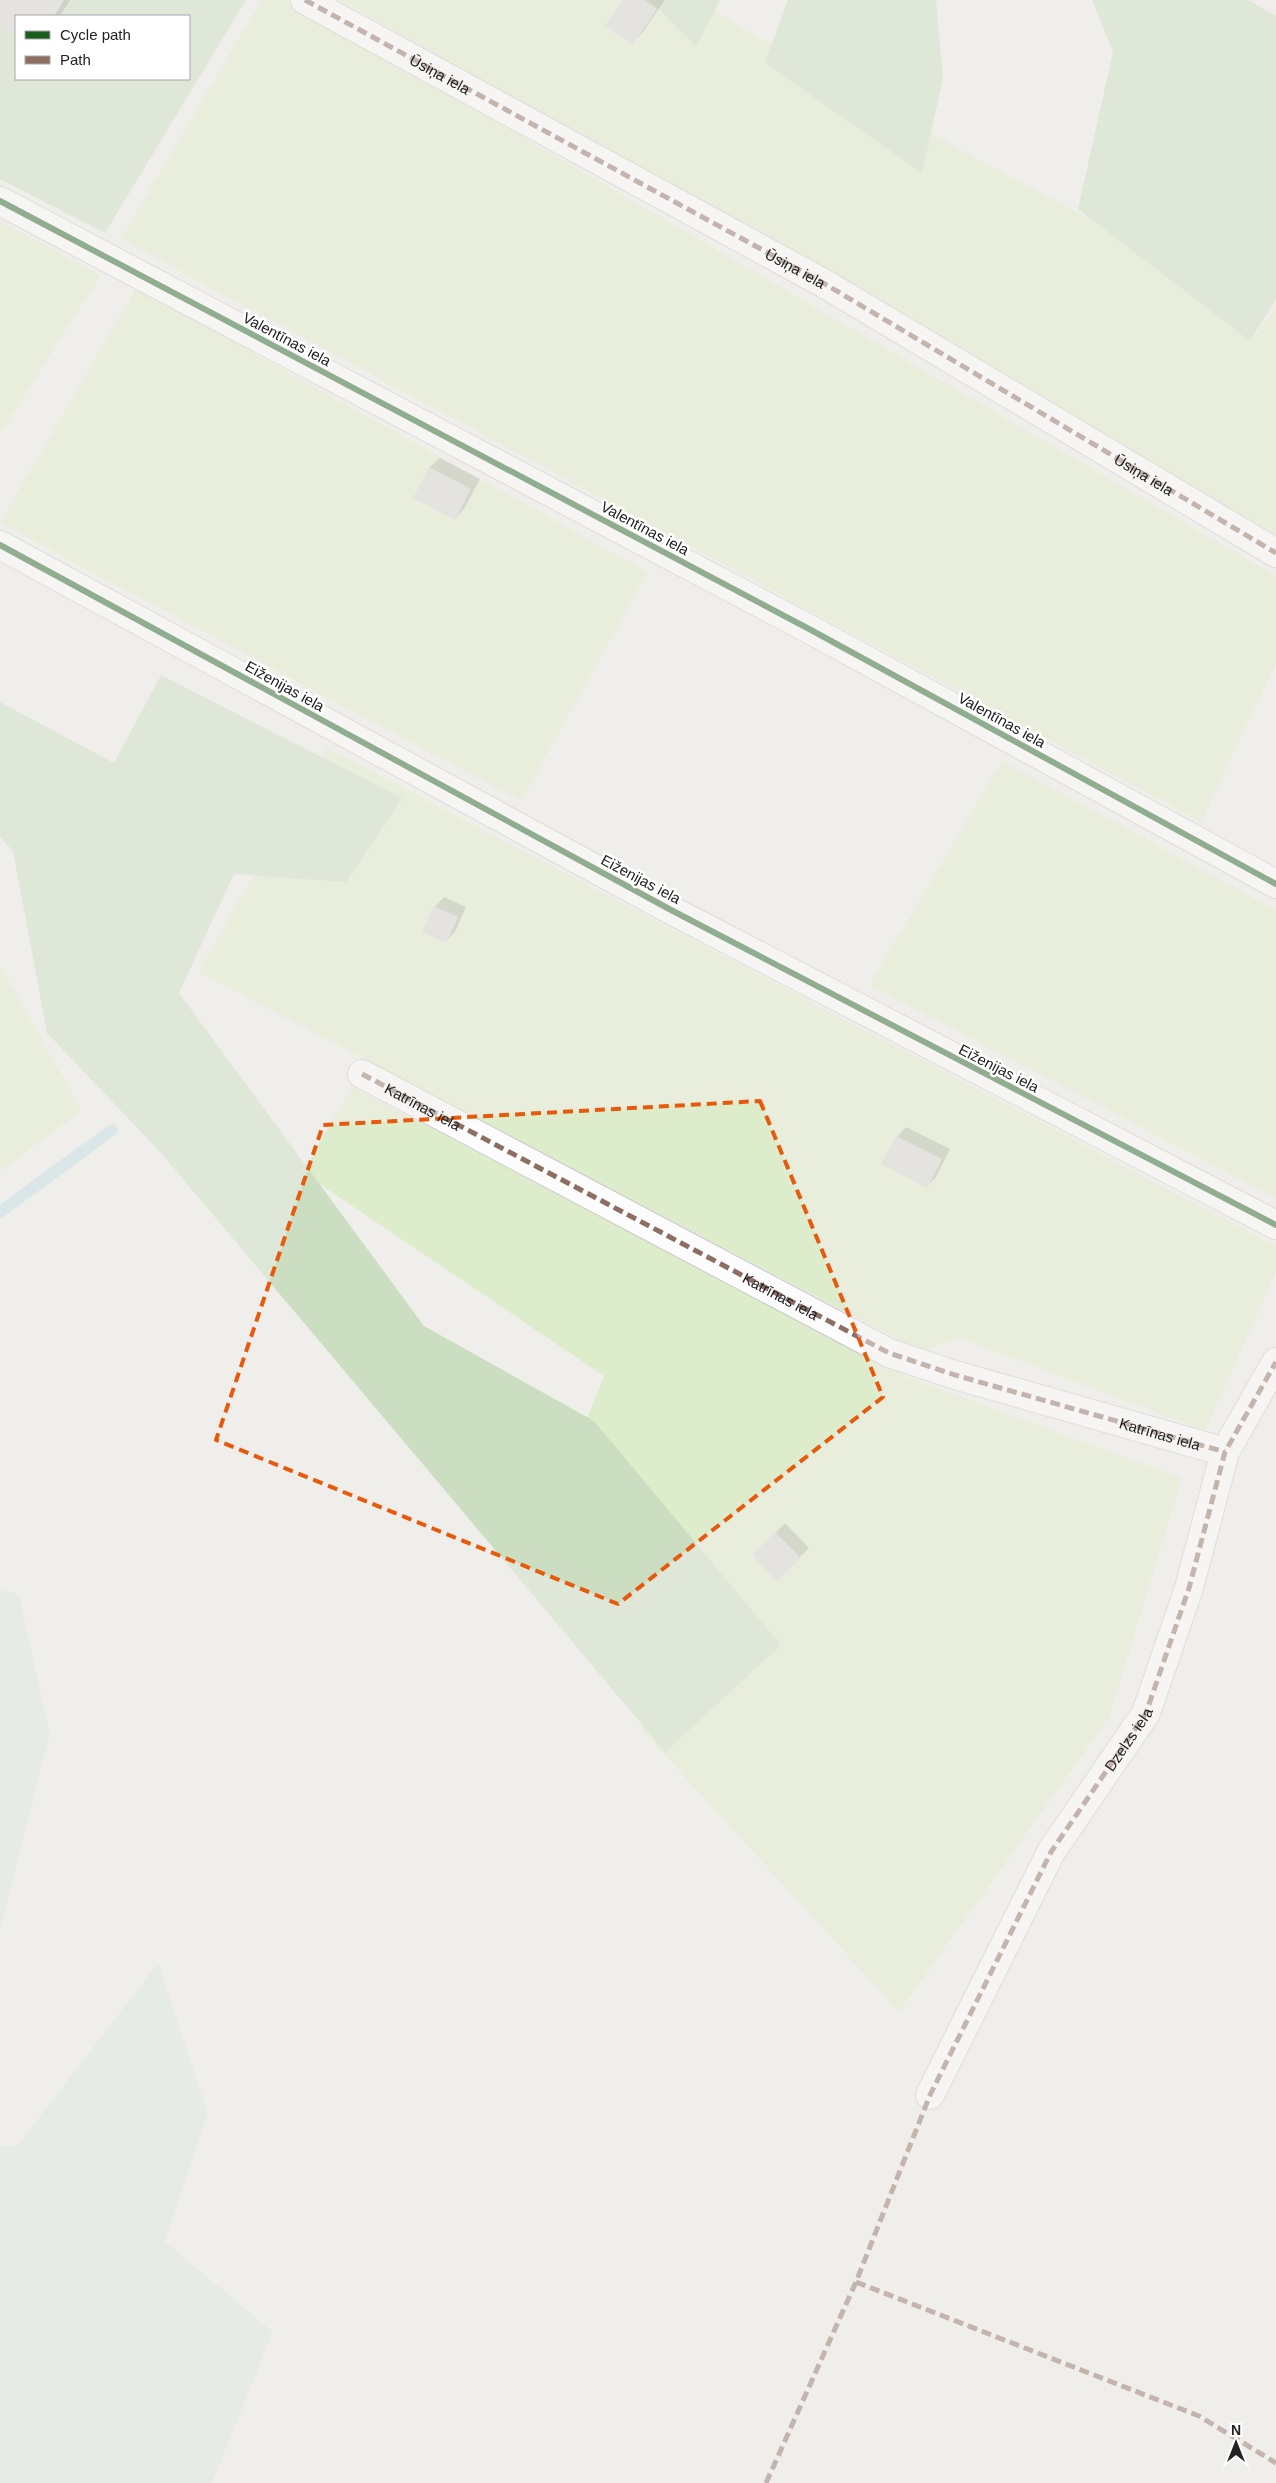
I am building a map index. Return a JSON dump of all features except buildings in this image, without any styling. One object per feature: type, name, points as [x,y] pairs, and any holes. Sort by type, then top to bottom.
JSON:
[{"type":"street","name":"Ūsiņa iela","points":[[305,0],[826,284],[1276,552]]},
{"type":"street","name":"Valentīnas iela","points":[[0,201],[802,625],[1276,884]]},
{"type":"street","name":"Eiženijas iela","points":[[0,545],[679,914],[1276,1225]]},
{"type":"street","name":"Katrīnas iela","points":[[362,1074],[889,1353],[954,1375],[1225,1452]]},
{"type":"street","name":"Dzelzs iela","points":[[930,2095],[1051,1852],[1146,1713],[1189,1588],[1225,1452],[1276,1362]]},
{"type":"highlighted area","points":[[760,1101],[883,1397],[618,1604],[216,1440],[323,1125]]},
{"type":"green space","points":[[0,0],[246,0],[105,233],[0,179]]},
{"type":"green space","points":[[261,0],[288,0],[1276,576],[1276,663],[1201,822],[121,239]]},
{"type":"green space","points":[[340,0],[696,0],[796,60],[1126,239],[1255,336],[1276,307],[1276,536]]},
{"type":"green space","points":[[650,0],[720,0],[696,47]]},
{"type":"green space","points":[[788,0],[936,0],[943,78],[922,173],[765,63]]},
{"type":"green space","points":[[1092,0],[1248,0],[1276,16],[1276,299],[1250,341],[1078,209],[1113,52]]},
{"type":"green space","points":[[0,221],[101,275],[0,434]]},
{"type":"green space","points":[[136,288],[648,572],[521,801],[0,523]]},
{"type":"green space","points":[[161,675],[402,798],[346,882],[234,874],[179,993],[424,1326],[594,1421],[781,1645],[665,1752],[161,1153],[47,1033],[13,851],[0,837],[0,702],[114,763]]},
{"type":"green space","points":[[327,748],[1276,1246],[1276,1272],[1205,1431],[960,1338],[920,1351],[198,972]]},
{"type":"green space","points":[[1002,761],[1276,910],[1276,1198],[869,985]]},
{"type":"green space","points":[[0,965],[82,1111],[0,1171]]},
{"type":"green space","points":[[352,1087],[907,1377],[1182,1478],[1109,1718],[899,2012],[641,1729],[757,1618],[573,1454],[604,1376],[302,1172]]},
{"type":"shaded area","points":[[0,1587],[19,1595],[50,1734],[0,1931]]},
{"type":"shaded area","points":[[158,1963],[208,2114],[165,2242],[273,2332],[212,2483],[0,2483],[0,2147],[18,2145]]},
{"type":"waterway","points":[[0,1212],[112,1130]]},
{"type":"marked path","points":[[305,0],[825,284],[1276,553]]},
{"type":"marked path","points":[[362,1074],[889,1353],[955,1375],[1225,1452]]},
{"type":"marked path","points":[[766,2483],[856,2282],[930,2095],[1051,1852],[1146,1713],[1189,1588],[1225,1452],[1276,1362]]},
{"type":"marked path","points":[[856,2282],[1199,2416],[1276,2463]]},
{"type":"cycle path","points":[[0,201],[811,630],[1276,884]]},
{"type":"cycle path","points":[[0,545],[671,910],[1276,1225]]}]
